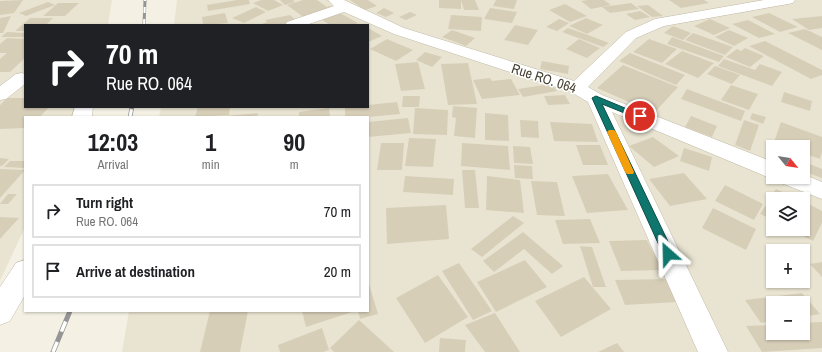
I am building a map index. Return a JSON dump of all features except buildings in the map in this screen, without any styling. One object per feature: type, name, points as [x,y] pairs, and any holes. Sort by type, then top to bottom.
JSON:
[{"type":"street","points":[[713,352],[586,93],[630,35],[660,22],[731,4],[788,0]]},
{"type":"street","points":[[294,24],[340,4]]},
{"type":"street","name":"Rue RO. 064","points":[[340,4],[399,31],[464,54],[586,93],[766,168]]},
{"type":"street","points":[[0,77],[23,78]]},
{"type":"street","points":[[0,95],[23,78]]},
{"type":"street","points":[[807,184],[822,190]]},
{"type":"street","points":[[0,312],[24,273]]},
{"type":"shaded area","points":[[0,0],[112,0],[108,24],[24,24],[24,108],[80,108],[76,116],[24,116],[24,229],[0,281]]},
{"type":"shaded area","points":[[177,0],[822,0],[822,352],[122,352],[129,312],[369,312],[369,116],[159,116],[161,108],[369,108],[369,24],[174,24]]},
{"type":"railway","points":[[144,24],[145,0]]},
{"type":"railway","points":[[130,116],[132,108]]},
{"type":"railway","points":[[53,352],[70,312]]},
{"type":"slow traffic","points":[[611,132],[630,172]]},
{"type":"route","points":[[640,116],[596,98],[668,254]]}]
